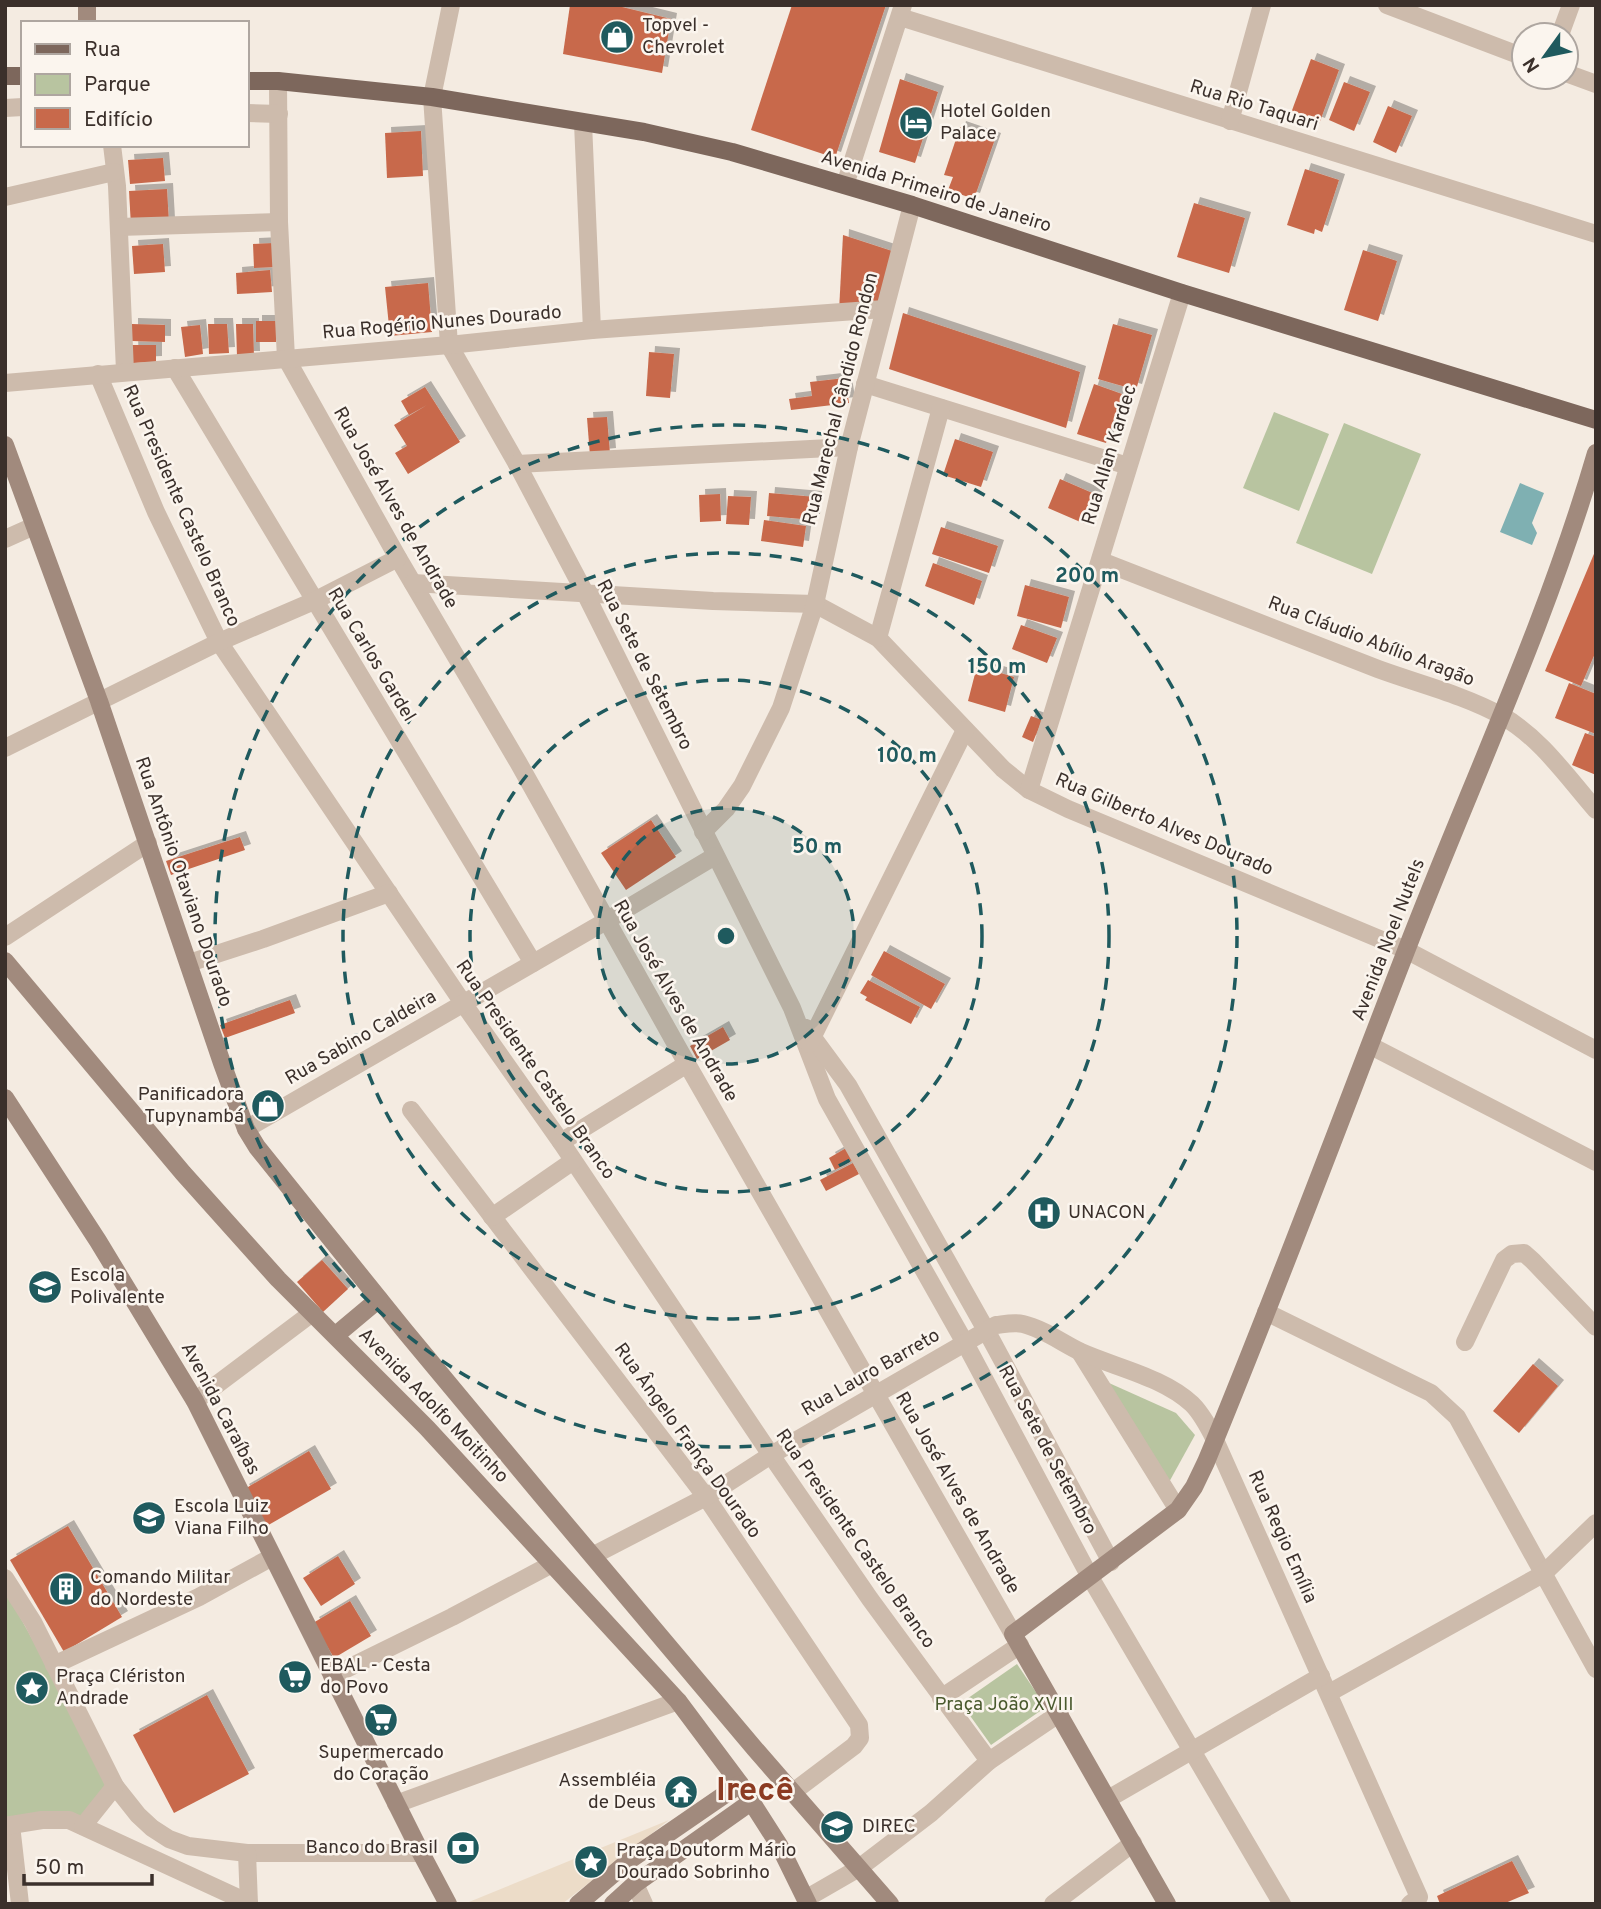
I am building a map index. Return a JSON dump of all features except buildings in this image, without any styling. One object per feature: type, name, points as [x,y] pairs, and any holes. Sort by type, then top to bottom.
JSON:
[{"type":"main road","name":"Avenida Primeiro de Janeiro","points":[[248,80],[432,97],[644,132],[732,152],[912,205],[1182,293],[1596,420]]},
{"type":"street","points":[[449,345],[432,97],[451,5]]},
{"type":"street","points":[[1230,121],[1262,5]]},
{"type":"street","points":[[1387,5],[1510,52]]},
{"type":"street","points":[[845,185],[901,11]]},
{"type":"street","name":"Rua Rio Taquari","points":[[901,11],[1230,121],[1596,234]]},
{"type":"street","name":"Rua José Alves de Andrade","points":[[278,81],[279,222],[286,358],[1167,1904]]},
{"type":"street","points":[[248,113],[279,114]]},
{"type":"street","points":[[583,123],[592,330]]},
{"type":"street","name":"Rua Presidente Castelo Branco","points":[[112,147],[119,227],[125,371]]},
{"type":"street","points":[[5,197],[114,172]]},
{"type":"street","name":"Rua Marechal Cândido Rondon","points":[[703,832],[726,809],[742,786],[781,708],[815,604],[849,447],[912,205]]},
{"type":"street","points":[[119,227],[279,222]]},
{"type":"street","name":"Rua Allan Kardec","points":[[1030,790],[1182,293]]},
{"type":"street","name":"Rua Rogério Nunes Dourado","points":[[5,383],[592,330],[884,309]]},
{"type":"street","name":"Rua Sete de Setembro","points":[[449,345],[517,464],[585,593],[810,1042],[827,1098],[965,1343],[1090,1577],[1282,1904]]},
{"type":"street","name":"Rua Carlos Gardel","points":[[175,368],[533,963]]},
{"type":"street","name":"Rua Presidente Castelo Branco","points":[[98,374],[156,512],[219,642],[771,1455],[941,1698],[989,1761]]},
{"type":"street","points":[[865,384],[1128,466]]},
{"type":"street","points":[[878,638],[941,408]]},
{"type":"street","name":"Rua Antônio Otaviano Dourado","points":[[5,445],[99,701],[246,1129],[278,1175],[379,1299]]},
{"type":"street","points":[[517,464],[849,447]]},
{"type":"street","name":"Avenida Noel Nutels","points":[[1016,1639],[1090,1577],[1178,1510],[1194,1487],[1266,1312],[1406,950],[1502,716],[1575,524],[1596,453]]},
{"type":"street","points":[[5,538],[34,526]]},
{"type":"street","points":[[5,748],[219,642],[314,601],[398,558]]},
{"type":"street","name":"Rua Cláudio Abílio Aragão","points":[[1101,561],[1502,716],[1519,727],[1596,810]]},
{"type":"street","name":"Rua Gilberto Alves Dourado","points":[[413,583],[713,601],[815,604],[878,638],[1003,769],[1030,790],[1068,809],[1406,950],[1596,1049]]},
{"type":"street","points":[[810,1042],[965,730]]},
{"type":"street","points":[[5,937],[148,843]]},
{"type":"street","name":"Rua Sabino Caldeira","points":[[246,1129],[606,922],[715,856]]},
{"type":"street","points":[[189,962],[263,939],[388,893]]},
{"type":"street","name":"Avenida Adolfo Moitinho","points":[[5,961],[183,1173],[278,1279],[427,1428],[678,1701],[740,1784],[779,1845],[808,1901]]},
{"type":"street","name":"Rua Sete de Setembro","points":[[810,1042],[848,1085],[1111,1562]]},
{"type":"street","points":[[1371,1045],[1596,1162]]},
{"type":"street","points":[[561,1142],[687,1064]]},
{"type":"street","name":"Avenida Caraíbas","points":[[5,1098],[98,1241],[195,1401],[448,1904]]},
{"type":"street","name":"Rua Ângelo França Dourado","points":[[411,1110],[706,1497],[851,1712],[861,1732],[860,1738],[854,1746],[793,1792]]},
{"type":"street","points":[[492,1217],[573,1161]]},
{"type":"street","points":[[1465,1342],[1504,1260],[1512,1254],[1524,1253],[1596,1327]]},
{"type":"street","points":[[336,1335],[379,1299]]},
{"type":"street","name":"Avenida Adolfo Moitinho","points":[[379,1299],[550,1506],[890,1904]]},
{"type":"street","points":[[1266,1312],[1419,1387],[1442,1402],[1457,1417],[1596,1669]]},
{"type":"street","points":[[195,1401],[312,1313]]},
{"type":"street","name":"Rua Regio Emília","points":[[986,1331],[996,1325],[1023,1324],[1080,1352],[1142,1376],[1175,1392],[1193,1405],[1215,1440],[1329,1693],[1414,1900]]},
{"type":"street","name":"Rua Lauro Barreto","points":[[594,1555],[706,1497],[771,1455],[986,1331]]},
{"type":"street","points":[[1080,1352],[1178,1510]]},
{"type":"street","points":[[1329,1693],[1542,1574],[1596,1523]]},
{"type":"street","points":[[54,1665],[199,1597],[272,1557]]},
{"type":"street","points":[[332,1675],[452,1617],[552,1564]]},
{"type":"street","points":[[5,1578],[33,1622],[115,1786],[138,1815],[169,1839],[207,1849],[247,1853],[421,1853]]},
{"type":"street","points":[[941,1698],[1016,1639]]},
{"type":"street","points":[[1108,1799],[1321,1676]]},
{"type":"street","points":[[396,1804],[678,1701]]},
{"type":"street","points":[[808,1901],[859,1868],[931,1813],[989,1761],[1059,1713]]},
{"type":"street","points":[[578,1904],[631,1859],[740,1784]]},
{"type":"street","points":[[83,1826],[115,1786]]},
{"type":"street","points":[[613,1904],[635,1884],[751,1802]]},
{"type":"street","points":[[20,1904],[8,1825],[57,1818],[83,1826],[249,1903],[247,1853]]},
{"type":"street","points":[[1053,1904],[1133,1843]]},
{"type":"street","points":[[635,1884],[644,1904]]},
{"type":"green space","points":[[1274,412],[1329,434],[1299,511],[1243,488]]},
{"type":"green space","points":[[1344,423],[1421,454],[1372,574],[1296,543]]},
{"type":"green space","points":[[1109,1383],[1176,1413],[1195,1435],[1168,1484]]},
{"type":"green space","name":"Praça Clériston Andrade","points":[[5,1590],[114,1786],[84,1822],[5,1821]]},
{"type":"green space","name":"Praça João XVIII","points":[[1017,1664],[1046,1707],[991,1745],[961,1703]]},
{"type":"shaded area","name":"Praça Doutorm Mário Dourado Sobrinho","points":[[669,1820],[562,1904],[464,1904]]},
{"type":"water","points":[[1520,483],[1544,493],[1532,523],[1537,533],[1532,545],[1500,532]]},
{"type":"place","name":"Topvel - Chevrolet","points":[[617,37]]},
{"type":"place","name":"Hotel Golden Palace","points":[[916,123]]},
{"type":"place","name":"Panificadora Tupynambá","points":[[268,1106]]},
{"type":"place","name":"UNACON","points":[[1044,1213]]},
{"type":"place","name":"Escola Polivalente","points":[[45,1287]]},
{"type":"place","name":"Escola Luiz Viana Filho","points":[[149,1518]]},
{"type":"place","name":"Comando Militar do Nordeste","points":[[66,1589]]},
{"type":"place","name":"EBAL - Cesta do Povo","points":[[295,1677]]},
{"type":"place","name":"Praça Clériston Andrade","points":[[32,1688]]},
{"type":"place","name":"Supermercado do Coração","points":[[381,1720]]},
{"type":"place","name":"Assembléia de Deus","points":[[681,1792]]},
{"type":"place","name":"DIREC","points":[[837,1827]]},
{"type":"place","name":"Banco do Brasil","points":[[463,1848]]},
{"type":"place","name":"Praça Doutorm Mário Dourado Sobrinho","points":[[591,1862]]},
{"type":"district","name":"Irecê","points":[[755,1792]]}]
